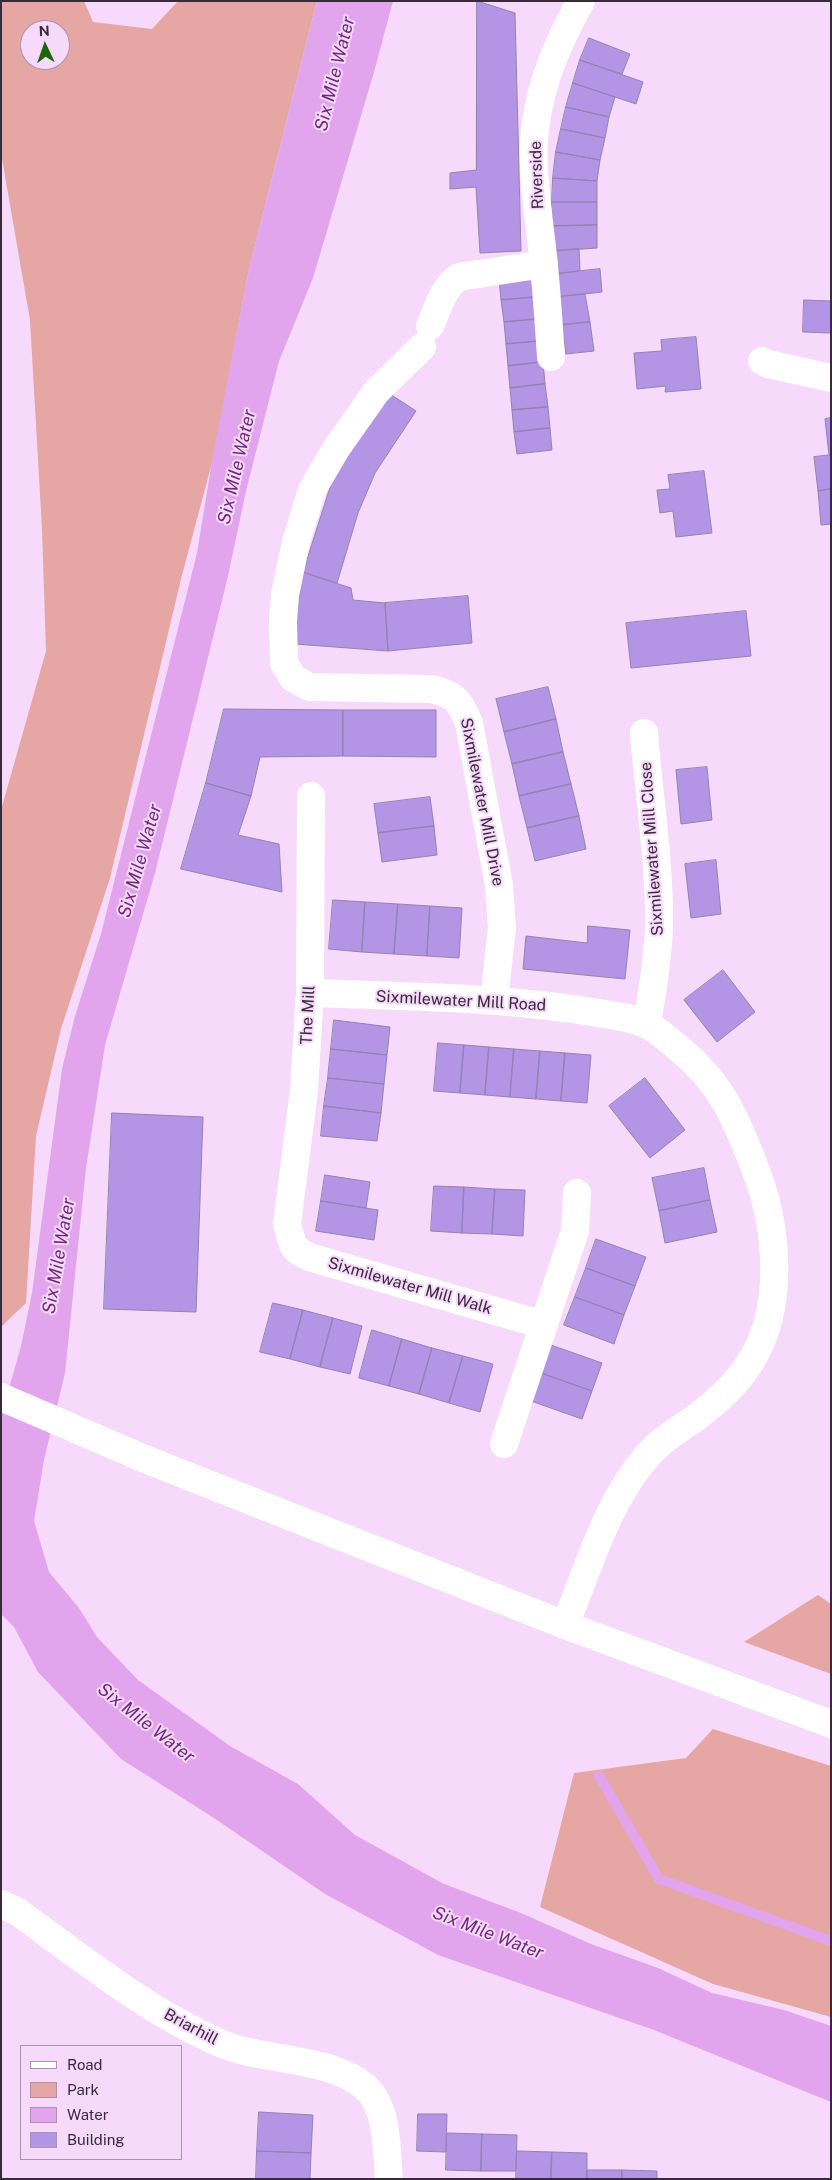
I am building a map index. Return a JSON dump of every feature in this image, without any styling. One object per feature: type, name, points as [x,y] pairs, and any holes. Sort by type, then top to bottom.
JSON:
[{"type":"main road","name":"Riverside","points":[[551,358],[544,264],[538,220],[535,166],[536,123],[546,79],[561,38],[581,1]]},
{"type":"main road","name":"Sixmilewater Mill Drive","points":[[494,1000],[502,928],[499,885],[468,723],[462,707],[458,700],[445,692],[431,689],[309,687],[293,678],[284,663],[283,621],[285,595],[296,542],[312,490],[336,449],[376,392],[426,337],[449,286],[459,277],[544,264]]},
{"type":"main road","points":[[762,361],[831,378]]},
{"type":"main road","name":"Sixmilewater Mill Close","points":[[644,733],[659,926],[655,972],[646,1024]]},
{"type":"main road","name":"The Mill","points":[[288,1232],[288,1217],[304,1091],[310,993],[312,796]]},
{"type":"main road","name":"Sixmilewater Mill Road","points":[[310,993],[534,1003],[610,1015],[646,1024],[683,1052],[708,1076],[719,1089],[739,1127],[759,1179],[767,1210],[772,1253],[772,1298],[768,1321],[760,1344],[745,1370],[720,1398],[651,1452],[623,1488],[611,1512],[565,1625]]},
{"type":"main road","points":[[504,1444],[575,1231],[577,1193]]},
{"type":"main road","name":"Sixmilewater Mill Walk","points":[[288,1232],[293,1245],[298,1251],[309,1257],[544,1324]]},
{"type":"main road","points":[[1,1396],[145,1459],[565,1625],[831,1724]]},
{"type":"main road","name":"Briarhill","points":[[1,1904],[18,1912],[134,1994],[201,2033],[242,2050],[313,2065],[340,2073],[356,2081],[375,2099],[384,2123],[389,2179]]},
{"type":"green space","points":[[1,1],[84,1],[93,22],[152,29],[178,1],[317,1],[249,269],[213,459],[181,579],[110,878],[61,1029],[36,1136],[26,1303],[1,1327],[1,810],[46,651],[42,529],[30,320],[1,153]]},
{"type":"green space","points":[[818,1595],[831,1604],[831,1674],[744,1642]]},
{"type":"green space","points":[[713,1729],[831,1766],[831,2017],[713,1984],[540,1907],[574,1773],[686,1758]]},
{"type":"water","name":"Six Mile Water","points":[[317,1],[393,1],[313,278],[279,361],[155,873],[105,1045],[86,1168],[65,1373],[44,1460],[34,1521],[49,1572],[79,1608],[97,1637],[138,1680],[230,1746],[298,1784],[355,1835],[444,1884],[521,1913],[591,1944],[658,1968],[712,1993],[784,2010],[831,2026],[831,2102],[654,2030],[438,1955],[325,1894],[214,1818],[121,1759],[38,1672],[14,1627],[1,1614],[1,1417],[21,1346],[32,1293],[62,1069],[75,1016],[101,934],[197,553],[213,455],[249,269]]},
{"type":"building","points":[[477,1],[515,13],[521,251],[480,253],[476,187],[450,189],[450,173],[476,170]]},
{"type":"building","points":[[589,38],[630,54],[622,74],[580,60]]},
{"type":"building","points":[[580,60],[643,82],[636,104],[573,83]]},
{"type":"building","points":[[573,83],[615,97],[609,117],[566,107]]},
{"type":"building","points":[[566,107],[609,117],[605,138],[561,129]]},
{"type":"building","points":[[561,129],[605,138],[600,160],[556,152]]},
{"type":"building","points":[[556,152],[600,160],[597,181],[553,178]]},
{"type":"building","points":[[553,178],[597,181],[597,202],[552,202]]},
{"type":"building","points":[[552,202],[597,202],[597,225],[553,226]]},
{"type":"building","points":[[597,225],[597,248],[553,251],[553,226]]},
{"type":"building","points":[[579,249],[580,271],[555,274],[553,251]]},
{"type":"building","points":[[600,269],[602,292],[557,297],[555,274]]},
{"type":"building","points":[[535,275],[537,297],[501,300],[499,278]]},
{"type":"building","points":[[585,294],[590,322],[562,325],[557,297]]},
{"type":"building","points":[[537,297],[539,319],[504,322],[501,300]]},
{"type":"building","points":[[804,300],[831,301],[831,333],[803,332]]},
{"type":"building","points":[[539,319],[541,341],[506,344],[504,322]]},
{"type":"building","points":[[590,322],[594,351],[566,354],[562,325]]},
{"type":"building","points":[[696,337],[701,389],[665,392],[666,386],[637,389],[634,353],[662,351],[661,340]]},
{"type":"building","points":[[541,341],[543,362],[508,366],[506,344]]},
{"type":"building","points":[[543,362],[545,384],[510,388],[508,366]]},
{"type":"building","points":[[545,384],[548,407],[512,410],[510,388]]},
{"type":"building","points":[[384,390],[416,411],[375,473],[358,513],[337,583],[303,572],[341,453]]},
{"type":"building","points":[[548,407],[550,428],[514,432],[512,410]]},
{"type":"building","points":[[831,418],[831,455],[829,455],[825,419]]},
{"type":"building","points":[[550,428],[552,450],[517,454],[514,432]]},
{"type":"building","points":[[831,455],[831,489],[818,491],[814,457]]},
{"type":"building","points":[[704,471],[712,533],[676,537],[673,511],[660,513],[657,490],[670,489],[668,475]]},
{"type":"building","points":[[831,489],[831,524],[821,525],[818,491]]},
{"type":"building","points":[[295,570],[351,588],[353,600],[385,603],[388,651],[295,644]]},
{"type":"building","points":[[468,596],[472,643],[388,651],[385,603]]},
{"type":"building","points":[[746,611],[751,656],[631,668],[626,623]]},
{"type":"building","points":[[548,687],[556,719],[504,732],[496,699]]},
{"type":"building","points":[[224,709],[343,710],[343,756],[260,757],[251,796],[206,783]]},
{"type":"building","points":[[343,710],[436,710],[436,757],[343,756]]},
{"type":"building","points":[[556,719],[563,752],[512,764],[504,732]]},
{"type":"building","points":[[563,752],[571,784],[519,796],[512,764]]},
{"type":"building","points":[[707,767],[712,820],[681,824],[676,770]]},
{"type":"building","points":[[206,783],[251,796],[238,835],[279,844],[282,892],[181,869]]},
{"type":"building","points":[[571,784],[579,816],[527,828],[519,796]]},
{"type":"building","points":[[430,797],[434,826],[378,833],[374,804]]},
{"type":"building","points":[[579,816],[586,849],[535,861],[527,828]]},
{"type":"building","points":[[434,826],[437,855],[382,862],[378,833]]},
{"type":"building","points":[[716,860],[721,914],[691,918],[685,864]]},
{"type":"building","points":[[333,900],[365,902],[362,952],[329,949]]},
{"type":"building","points":[[365,902],[398,904],[394,954],[362,952]]},
{"type":"building","points":[[398,904],[430,906],[427,956],[394,954]]},
{"type":"building","points":[[430,906],[462,908],[459,958],[427,956]]},
{"type":"building","points":[[588,926],[630,930],[625,979],[523,969],[526,936],[587,943]]},
{"type":"building","points":[[723,970],[755,1012],[717,1042],[684,1000]]},
{"type":"building","points":[[334,1020],[390,1027],[387,1055],[331,1049]]},
{"type":"building","points":[[438,1043],[464,1045],[460,1093],[434,1091]]},
{"type":"building","points":[[464,1045],[489,1047],[485,1095],[460,1093]]},
{"type":"building","points":[[489,1047],[514,1049],[510,1097],[485,1095]]},
{"type":"building","points":[[331,1049],[387,1055],[384,1084],[328,1078]]},
{"type":"building","points":[[514,1049],[540,1051],[536,1099],[510,1097]]},
{"type":"building","points":[[540,1051],[565,1053],[561,1101],[536,1099]]},
{"type":"building","points":[[565,1053],[591,1055],[587,1103],[561,1101]]},
{"type":"building","points":[[328,1078],[384,1084],[381,1113],[324,1106]]},
{"type":"building","points":[[645,1078],[685,1130],[650,1158],[609,1106]]},
{"type":"building","points":[[324,1106],[381,1113],[377,1141],[321,1136]]},
{"type":"building","points":[[112,1113],[203,1117],[196,1312],[104,1309]]},
{"type":"building","points":[[704,1168],[710,1200],[659,1211],[652,1178]]},
{"type":"building","points":[[325,1175],[370,1182],[366,1208],[321,1201]]},
{"type":"building","points":[[434,1186],[464,1187],[462,1233],[431,1231]]},
{"type":"building","points":[[464,1187],[495,1189],[492,1234],[462,1233]]},
{"type":"building","points":[[495,1189],[525,1190],[523,1236],[492,1234]]},
{"type":"building","points":[[710,1200],[717,1232],[665,1243],[659,1211]]},
{"type":"building","points":[[321,1201],[378,1210],[374,1240],[316,1231]]},
{"type":"building","points":[[596,1239],[646,1257],[635,1286],[586,1268]]},
{"type":"building","points":[[586,1268],[635,1286],[624,1315],[575,1297]]},
{"type":"building","points":[[575,1297],[624,1315],[614,1344],[564,1325]]},
{"type":"building","points":[[273,1303],[303,1310],[290,1359],[260,1352]]},
{"type":"building","points":[[303,1310],[333,1318],[320,1367],[290,1359]]},
{"type":"building","points":[[333,1318],[362,1326],[350,1374],[320,1367]]},
{"type":"building","points":[[372,1330],[402,1339],[389,1386],[359,1378]]},
{"type":"building","points":[[402,1339],[432,1348],[419,1394],[389,1386]]},
{"type":"building","points":[[548,1344],[602,1363],[592,1391],[538,1372]]},
{"type":"building","points":[[432,1348],[463,1356],[449,1403],[419,1394]]},
{"type":"building","points":[[463,1356],[493,1364],[480,1412],[449,1403]]},
{"type":"building","points":[[538,1372],[592,1391],[582,1419],[528,1400]]},
{"type":"building","points":[[259,2112],[313,2115],[311,2153],[257,2151]]},
{"type":"building","points":[[418,2114],[447,2114],[446,2152],[417,2151]]},
{"type":"building","points":[[447,2133],[482,2134],[481,2171],[446,2170]]},
{"type":"building","points":[[482,2134],[517,2135],[516,2171],[481,2171]]},
{"type":"building","points":[[257,2151],[311,2153],[310,2179],[256,2179]]},
{"type":"building","points":[[517,2151],[552,2152],[551,2179],[516,2179]]},
{"type":"building","points":[[552,2152],[587,2153],[587,2179],[551,2179]]},
{"type":"building","points":[[587,2170],[622,2170],[622,2179],[587,2179]]},
{"type":"building","points":[[622,2170],[657,2171],[657,2179],[622,2179]]},
{"type":"waterway","points":[[599,1776],[659,1879],[831,1941]]}]
